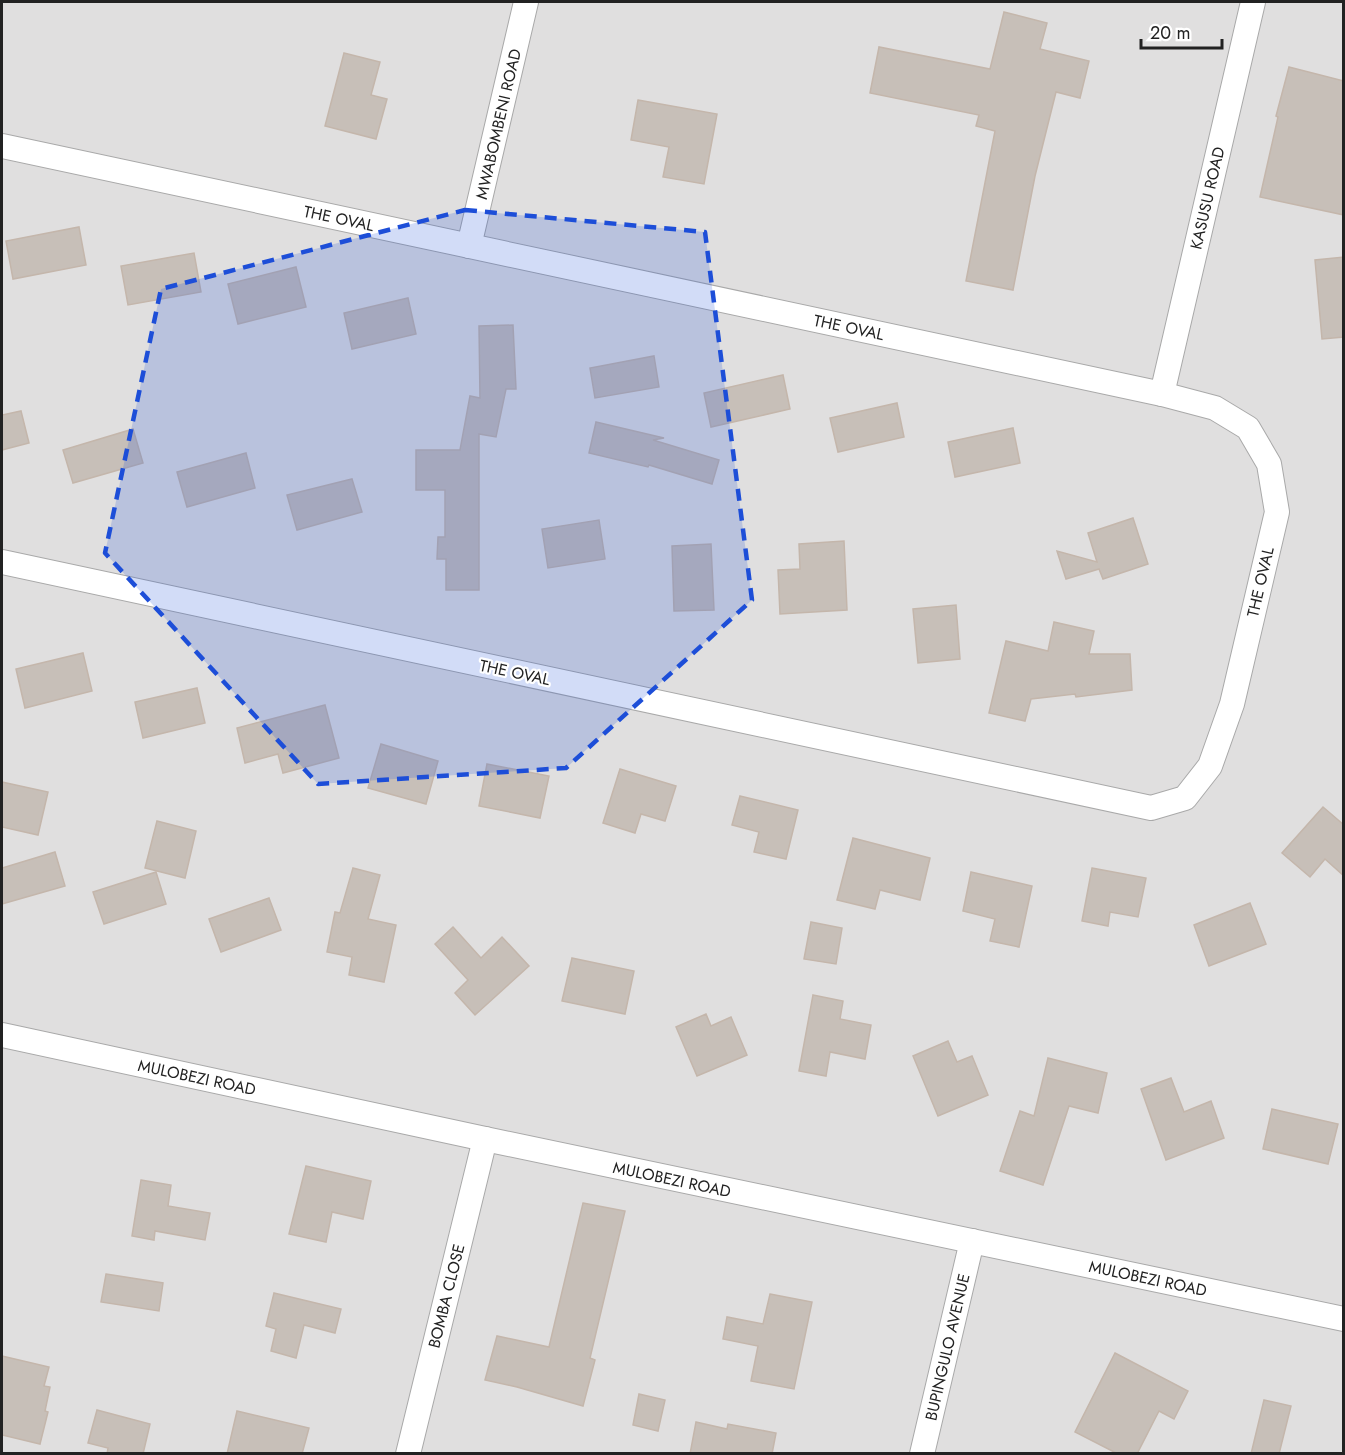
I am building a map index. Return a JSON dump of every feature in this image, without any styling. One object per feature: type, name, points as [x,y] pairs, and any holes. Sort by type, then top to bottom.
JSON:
[{"type":"street","name":"MWABOMBENI ROAD","points":[[470,246],[526,2]]},
{"type":"street","name":"KASUSU ROAD","points":[[1162,394],[1253,2]]},
{"type":"street","name":"THE OVAL","points":[[2,146],[1162,394],[1215,408],[1248,428],[1269,464],[1277,512],[1232,704],[1210,766],[1185,798],[1151,808],[2,562]]},
{"type":"street","name":"MULOBEZI ROAD","points":[[2,1035],[1344,1319]]},
{"type":"street","name":"BOMBA CLOSE","points":[[408,1454],[485,1139]]},
{"type":"street","name":"BUPINGULO AVENUE","points":[[922,1454],[972,1241]]},
{"type":"highlighted area","points":[[465,210],[705,232],[752,600],[566,768],[318,784],[105,553],[161,289]]},
{"type":"shaded area","points":[[2,2],[1343,2],[1343,1453],[2,1453]]},
{"type":"building","points":[[1004,12],[1047,23],[1040,49],[1089,61],[1080,98],[1056,92],[1035,176],[1013,290],[966,281],[995,131],[976,126],[979,115],[870,93],[879,47],[990,69]]},
{"type":"building","points":[[344,53],[380,62],[371,95],[387,99],[376,139],[325,126]]},
{"type":"building","points":[[1289,67],[1344,81],[1344,215],[1260,197],[1278,117],[1276,116]]},
{"type":"building","points":[[638,100],[717,114],[704,184],[663,177],[669,147],[631,140]]},
{"type":"building","points":[[79,227],[86,265],[13,279],[6,241]]},
{"type":"building","points":[[194,253],[201,292],[128,305],[121,266]]},
{"type":"building","points":[[1344,257],[1344,337],[1322,339],[1315,260]]},
{"type":"building","points":[[296,267],[306,307],[238,324],[228,284]]},
{"type":"building","points":[[408,298],[416,334],[352,349],[344,313]]},
{"type":"building","points":[[513,325],[516,389],[506,389],[496,437],[479,434],[479,590],[446,590],[446,559],[437,559],[438,537],[445,537],[445,490],[416,490],[416,450],[460,450],[470,396],[480,398],[479,326]]},
{"type":"building","points":[[654,356],[659,387],[595,398],[590,368]]},
{"type":"building","points":[[783,375],[790,409],[711,427],[704,393]]},
{"type":"building","points":[[897,403],[904,437],[838,452],[830,418]]},
{"type":"building","points":[[21,411],[29,443],[2,450],[2,415]]},
{"type":"building","points":[[596,422],[664,438],[653,440],[719,460],[712,484],[649,465],[648,467],[589,453]]},
{"type":"building","points":[[1013,428],[1020,463],[955,477],[948,442]]},
{"type":"building","points":[[133,429],[143,463],[73,483],[63,450]]},
{"type":"building","points":[[246,453],[255,488],[187,507],[177,472]]},
{"type":"building","points":[[352,479],[362,512],[297,530],[287,495]]},
{"type":"building","points":[[1133,518],[1148,564],[1103,579],[1099,569],[1066,579],[1057,551],[1097,562],[1088,533]]},
{"type":"building","points":[[599,520],[605,559],[548,568],[542,529]]},
{"type":"building","points":[[844,541],[847,610],[780,614],[778,570],[800,569],[799,544]]},
{"type":"building","points":[[711,544],[714,610],[674,611],[672,546]]},
{"type":"building","points":[[956,605],[960,659],[918,663],[913,609]]},
{"type":"building","points":[[1054,622],[1094,631],[1089,654],[1130,654],[1132,690],[1076,697],[1075,694],[1031,699],[1025,721],[989,713],[1006,641],[1048,651]]},
{"type":"building","points":[[83,653],[92,691],[25,708],[16,669]]},
{"type":"building","points":[[197,688],[205,723],[143,738],[135,702]]},
{"type":"building","points":[[325,705],[339,758],[283,773],[278,754],[245,763],[237,728]]},
{"type":"building","points":[[381,744],[438,761],[426,804],[368,788]]},
{"type":"building","points":[[487,764],[549,776],[540,818],[479,806]]},
{"type":"building","points":[[620,769],[676,786],[665,821],[641,814],[635,833],[603,823]]},
{"type":"building","points":[[2,782],[48,792],[38,835],[2,827]]},
{"type":"building","points":[[740,796],[798,810],[786,859],[754,852],[759,832],[732,825]]},
{"type":"building","points":[[1323,807],[1344,825],[1344,876],[1325,859],[1310,877],[1282,853]]},
{"type":"building","points":[[157,821],[196,831],[185,878],[145,868]]},
{"type":"building","points":[[853,838],[930,858],[920,900],[880,890],[875,909],[837,900]]},
{"type":"building","points":[[55,852],[65,886],[2,904],[2,868]]},
{"type":"building","points":[[353,868],[380,875],[368,919],[396,925],[384,982],[349,975],[352,957],[327,952],[335,912],[340,913]]},
{"type":"building","points":[[1092,868],[1146,878],[1138,917],[1110,912],[1108,926],[1082,921]]},
{"type":"building","points":[[156,872],[166,904],[104,924],[93,892]]},
{"type":"building","points":[[971,872],[1032,886],[1019,947],[990,941],[995,919],[963,911]]},
{"type":"building","points":[[269,898],[281,930],[221,952],[209,919]]},
{"type":"building","points":[[1250,903],[1266,944],[1209,966],[1194,925]]},
{"type":"building","points":[[811,922],[842,928],[836,964],[804,959]]},
{"type":"building","points":[[453,927],[481,958],[502,937],[529,966],[475,1015],[455,993],[468,980],[435,944]]},
{"type":"building","points":[[572,958],[634,971],[625,1014],[562,1001]]},
{"type":"building","points":[[813,995],[843,1001],[840,1019],[871,1025],[865,1059],[830,1052],[826,1076],[799,1071]]},
{"type":"building","points":[[706,1014],[711,1026],[731,1017],[747,1055],[697,1076],[676,1027]]},
{"type":"building","points":[[948,1041],[957,1062],[972,1056],[988,1095],[938,1116],[913,1056]]},
{"type":"building","points":[[1048,1058],[1107,1073],[1098,1113],[1069,1106],[1043,1185],[1000,1171],[1020,1111],[1034,1116]]},
{"type":"building","points":[[1171,1078],[1184,1112],[1211,1101],[1224,1138],[1166,1160],[1141,1089]]},
{"type":"building","points":[[1272,1109],[1338,1124],[1328,1164],[1263,1149]]},
{"type":"building","points":[[306,1166],[371,1181],[363,1219],[332,1212],[326,1242],[289,1234]]},
{"type":"building","points":[[141,1180],[171,1185],[168,1206],[210,1213],[205,1240],[155,1231],[154,1240],[132,1236]]},
{"type":"building","points":[[583,1203],[625,1211],[590,1358],[595,1360],[583,1406],[485,1380],[497,1336],[549,1347]]},
{"type":"building","points":[[106,1274],[163,1283],[159,1311],[101,1302]]},
{"type":"building","points":[[274,1293],[341,1309],[335,1333],[304,1325],[296,1358],[271,1351],[276,1329],[266,1326]]},
{"type":"building","points":[[770,1294],[812,1302],[794,1389],[751,1381],[758,1346],[723,1339],[727,1317],[763,1324]]},
{"type":"building","points":[[1115,1353],[1188,1391],[1174,1419],[1159,1411],[1137,1454],[1118,1454],[1075,1432]]},
{"type":"building","points":[[2,1356],[49,1367],[44,1386],[50,1387],[45,1411],[48,1412],[40,1444],[2,1435]]},
{"type":"building","points":[[639,1394],[665,1400],[658,1431],[633,1425]]},
{"type":"building","points":[[1264,1400],[1291,1406],[1279,1454],[1251,1454]]},
{"type":"building","points":[[97,1410],[150,1424],[143,1454],[107,1454],[108,1448],[88,1443]]},
{"type":"building","points":[[237,1411],[309,1428],[302,1454],[227,1454]]},
{"type":"building","points":[[696,1422],[727,1429],[728,1424],[776,1433],[772,1454],[690,1454]]}]
